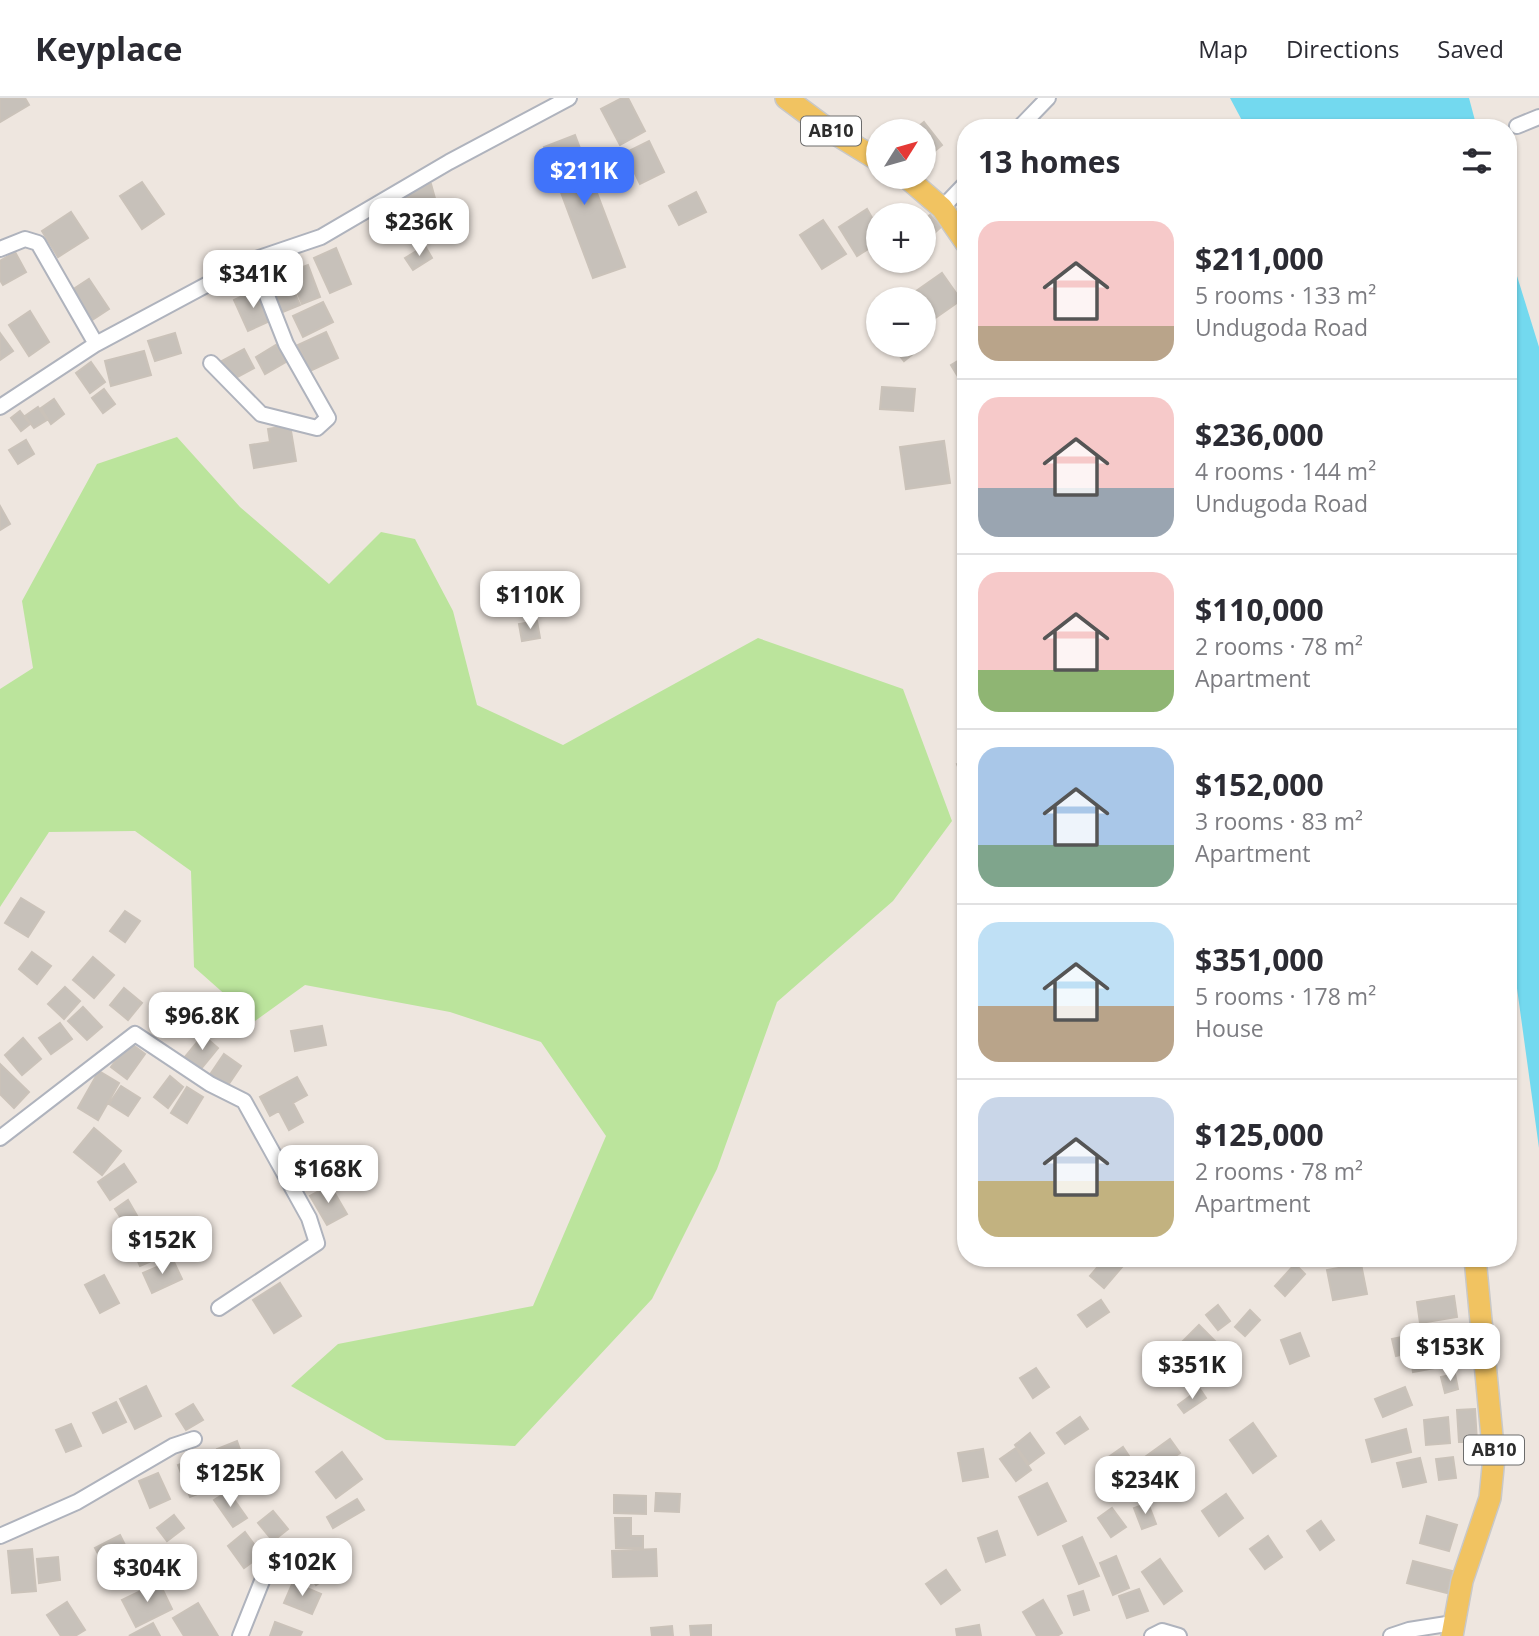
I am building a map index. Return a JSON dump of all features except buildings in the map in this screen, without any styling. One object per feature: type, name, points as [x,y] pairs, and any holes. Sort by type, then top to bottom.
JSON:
[{"type":"main road","name":"AB10","points":[[786,98],[829,130],[866,153]]},
{"type":"main road","points":[[920,189],[942,208],[957,230]]},
{"type":"main road","name":"AB10","points":[[1453,1630],[1462,1581],[1490,1498],[1494,1457],[1476,1267]]},
{"type":"street","points":[[0,407],[96,344],[253,260],[321,237],[449,162],[569,98]]},
{"type":"street","points":[[1028,119],[1048,98]]},
{"type":"street","points":[[1517,126],[1539,117]]},
{"type":"street","points":[[942,208],[957,192]]},
{"type":"street","points":[[0,249],[25,239],[37,243],[96,344]]},
{"type":"street","points":[[211,363],[261,414],[317,428],[328,418],[286,344],[253,260]]},
{"type":"street","points":[[0,1138],[135,1034],[210,1084],[244,1101],[309,1218],[317,1243],[219,1308]]},
{"type":"street","points":[[0,1536],[77,1502],[173,1446],[194,1439]]},
{"type":"street","points":[[240,1636],[266,1571]]},
{"type":"street","points":[[1391,1636],[1409,1630],[1453,1630]]},
{"type":"street","points":[[1152,1636],[1162,1631],[1180,1636]]},
{"type":"green space","points":[[177,437],[240,507],[329,584],[381,532],[415,539],[453,611],[477,705],[563,745],[758,638],[903,689],[952,821],[893,901],[777,1002],[717,1169],[652,1299],[515,1446],[386,1440],[291,1386],[338,1344],[533,1306],[606,1136],[541,1042],[450,1012],[305,985],[255,1021],[194,967],[191,871],[135,831],[49,832],[0,907],[0,689],[33,668],[22,601],[97,464]]},
{"type":"water","points":[[1230,98],[1469,98],[1475,119],[1241,119]]},
{"type":"water","points":[[1517,276],[1539,347],[1539,1148],[1517,988]]}]
